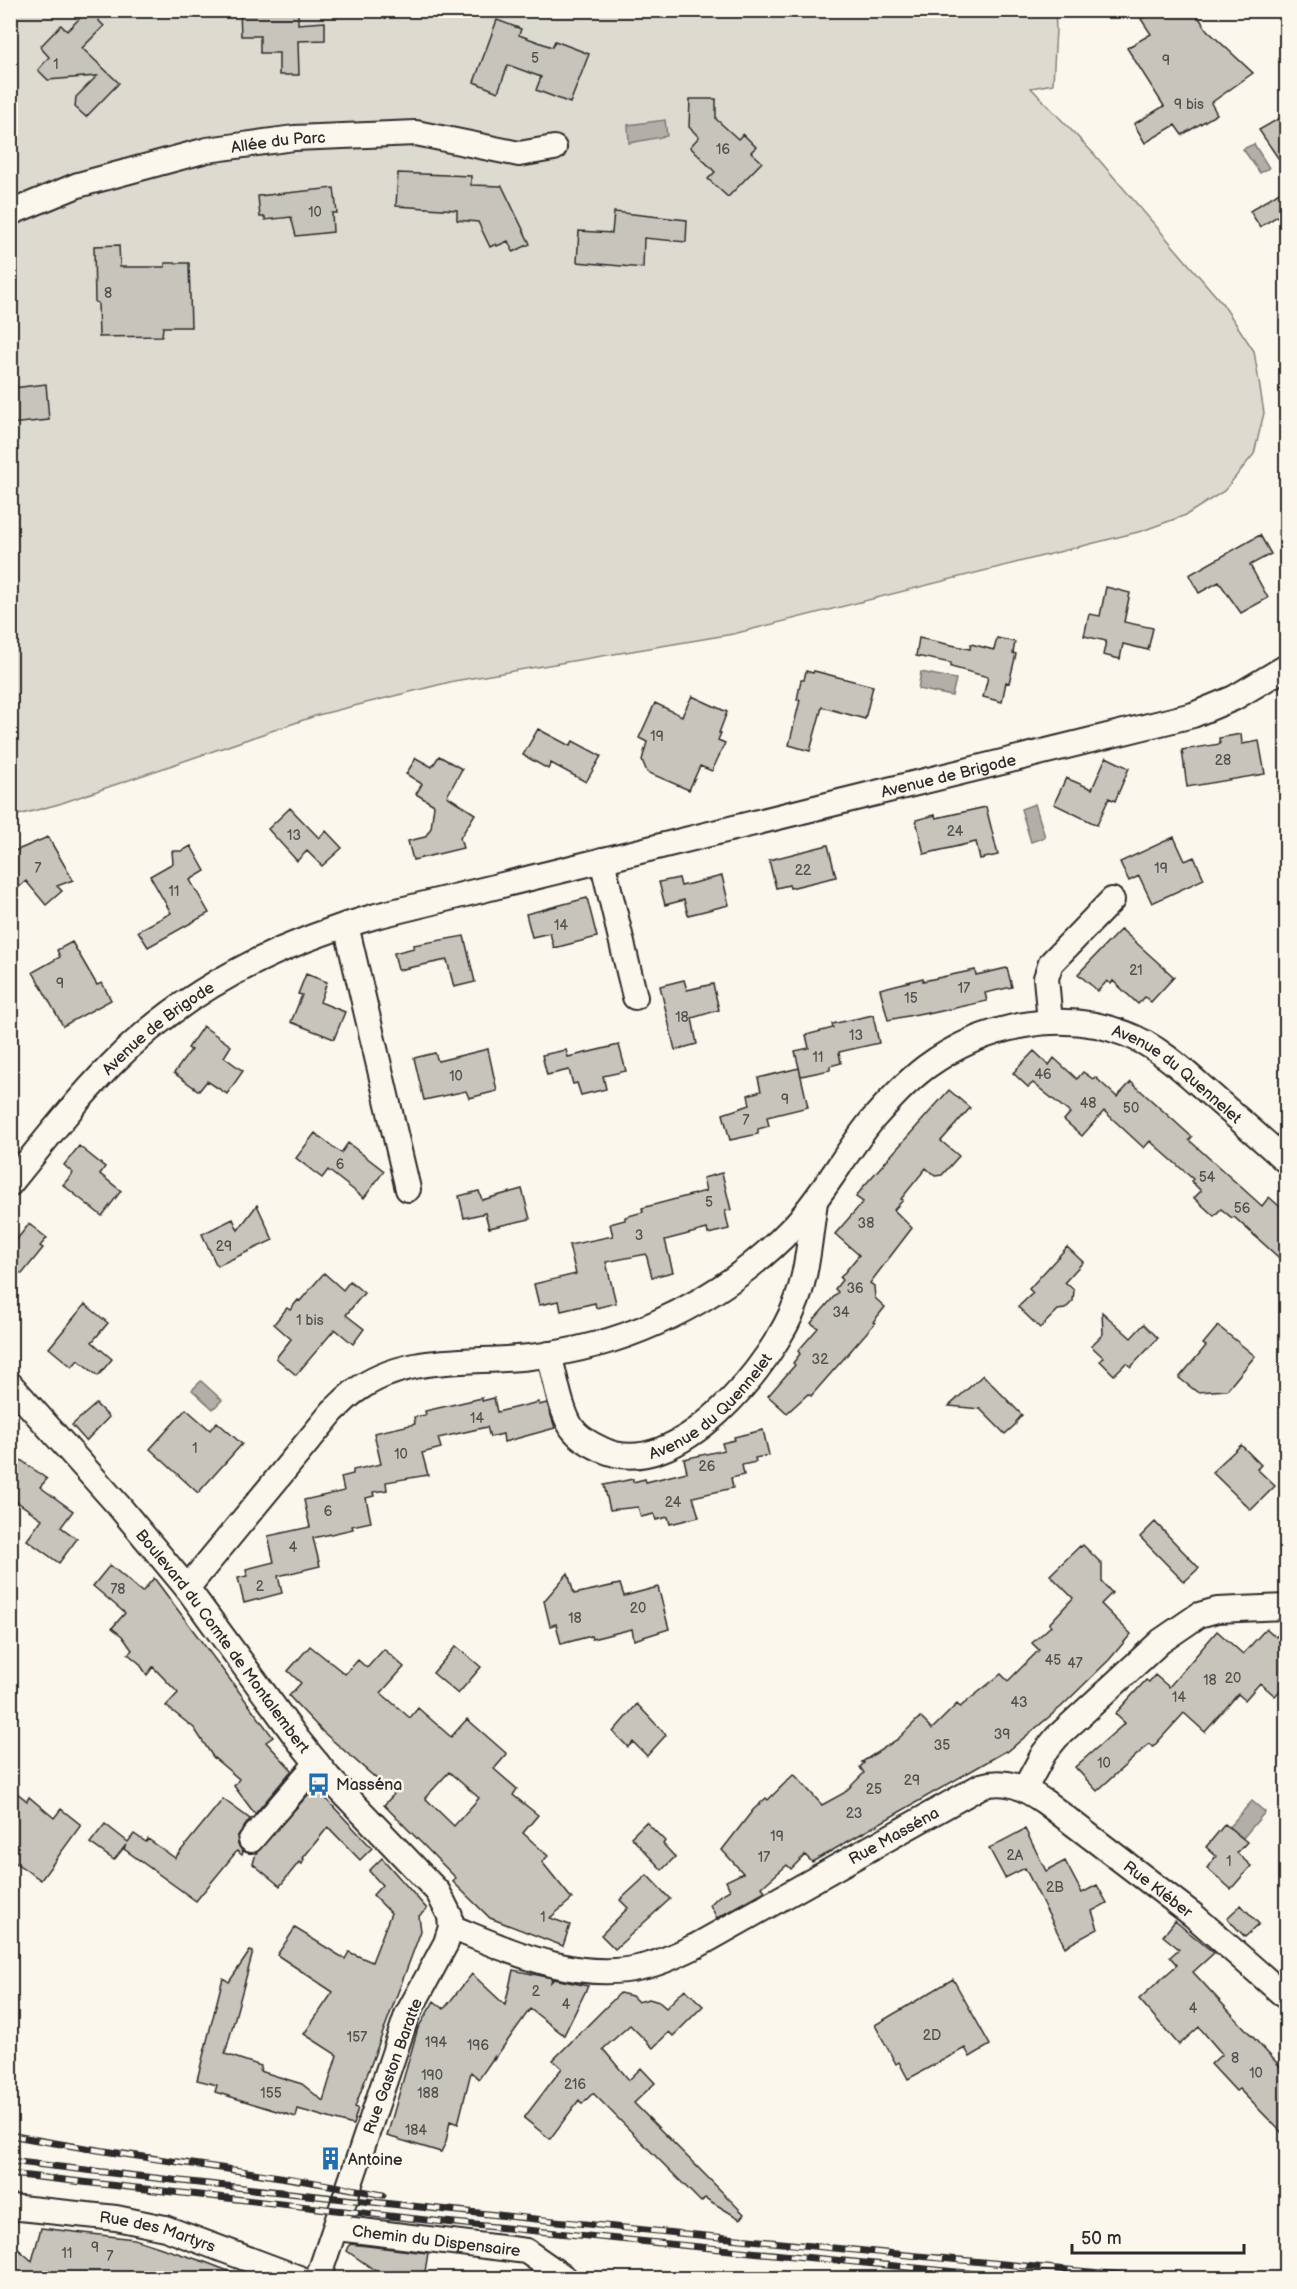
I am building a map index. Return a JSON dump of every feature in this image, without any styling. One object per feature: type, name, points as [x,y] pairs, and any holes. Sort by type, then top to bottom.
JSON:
[{"type":"street","name":"Allée du Parc","points":[[10,213],[78,184],[145,166],[207,150],[294,138],[416,132],[519,154],[554,148]]},
{"type":"street","name":"Avenue de Brigode","points":[[10,1184],[90,1087],[112,1063],[153,1026],[204,990],[262,957],[303,939],[346,925],[602,860],[1193,715],[1234,698],[1287,668]]},
{"type":"street","points":[[602,860],[635,997]]},
{"type":"street","points":[[1050,1022],[1046,978],[1051,963],[1112,900]]},
{"type":"street","points":[[346,925],[408,1189]]},
{"type":"street","name":"Avenue du Quennelet","points":[[188,1588],[333,1411],[355,1391],[398,1369],[428,1362],[549,1354],[618,1339],[690,1306],[732,1281],[768,1251],[815,1202],[870,1123],[889,1101],[926,1067],[949,1053],[992,1033],[1016,1026],[1050,1022],[1100,1027],[1126,1034],[1150,1046],[1178,1066],[1287,1161]]},
{"type":"street","name":"Avenue du Quennelet","points":[[549,1354],[566,1416],[572,1428],[582,1438],[610,1454],[627,1456],[647,1455],[668,1447],[706,1423],[729,1404],[756,1371],[784,1328],[797,1301],[802,1284],[815,1202]]},
{"type":"street","name":"Boulevard du Comte de Montalembert","points":[[10,1384],[118,1505],[188,1588],[317,1763],[438,1892],[450,1916],[451,1927]]},
{"type":"street","points":[[1024,1788],[1044,1753],[1057,1737],[1156,1645],[1180,1626],[1199,1615],[1217,1610],[1287,1607]]},
{"type":"street","points":[[251,1840],[317,1763]]},
{"type":"street","name":"Rue Masséna","points":[[451,1927],[524,1955],[564,1966],[596,1971],[640,1968],[661,1962],[698,1945],[981,1786],[1009,1783],[1024,1788]]},
{"type":"street","name":"Rue Kléber","points":[[1024,1788],[1227,1942],[1287,1997]]},
{"type":"street","name":"Rue Gaston Baratte","points":[[318,2278],[337,2228],[407,2015],[446,1943],[451,1927]]},
{"type":"street","name":"Rue des Martyrs","points":[[10,2207],[116,2218],[165,2228],[299,2278]]},
{"type":"street","name":"Chemin du Dispensaire","points":[[337,2228],[526,2251],[565,2278]]},
{"type":"shaded area","points":[[11,11],[1055,11],[1053,84],[1031,88],[1094,154],[1222,303],[1254,351],[1264,413],[1254,454],[1224,491],[1186,515],[1142,531],[733,634],[454,681],[318,715],[59,804],[11,817]]},
{"type":"shaded area","points":[[665,120],[667,136],[629,143],[628,125]]},
{"type":"shaded area","points":[[1254,144],[1269,168],[1260,173],[1243,149]]},
{"type":"shaded area","points":[[921,672],[956,679],[952,696],[918,689]]},
{"type":"shaded area","points":[[1035,804],[1045,837],[1031,842],[1021,809]]},
{"type":"shaded area","points":[[201,1381],[222,1400],[213,1409],[192,1390]]},
{"type":"shaded area","points":[[1252,1801],[1265,1812],[1243,1838],[1229,1827]]},
{"type":"building","points":[[88,10],[99,10],[99,21],[104,26],[82,48],[119,83],[86,117],[75,107],[76,97],[97,76],[48,80],[38,70],[49,57],[40,47],[61,25],[67,31]]},
{"type":"building","points":[[240,10],[298,10],[298,24],[325,22],[325,40],[298,41],[299,75],[279,75],[279,53],[260,53],[260,36],[241,36]]},
{"type":"building","points":[[1155,10],[1194,10],[1207,30],[1253,73],[1211,103],[1217,114],[1182,135],[1175,125],[1145,143],[1134,124],[1164,106],[1127,48],[1151,34],[1141,19]]},
{"type":"building","points":[[497,20],[521,29],[519,35],[552,47],[555,41],[589,54],[570,103],[536,90],[541,77],[508,65],[498,92],[474,82]]},
{"type":"building","points":[[690,99],[716,99],[716,119],[738,139],[743,134],[756,147],[751,152],[762,162],[728,197],[708,179],[715,172],[690,147],[699,137],[689,127]]},
{"type":"building","points":[[1280,118],[1287,129],[1287,171],[1259,130]]},
{"type":"building","points":[[398,173],[471,176],[471,185],[502,186],[530,244],[513,252],[508,241],[490,247],[478,222],[457,220],[457,210],[396,206]]},
{"type":"building","points":[[1287,187],[1287,210],[1260,227],[1250,211]]},
{"type":"building","points":[[334,188],[337,213],[332,213],[333,232],[296,236],[291,217],[265,220],[265,217],[260,217],[258,196]]},
{"type":"building","points":[[614,212],[687,220],[686,242],[644,238],[643,268],[577,262],[579,231],[612,233]]},
{"type":"building","points":[[119,245],[120,267],[165,267],[165,263],[189,263],[191,327],[163,327],[162,336],[99,337],[98,303],[95,302],[94,246]]},
{"type":"building","points":[[46,384],[49,420],[10,424],[10,391],[13,391],[13,388]]},
{"type":"building","points":[[1260,535],[1271,554],[1250,565],[1268,598],[1241,613],[1219,582],[1199,593],[1189,575]]},
{"type":"building","points":[[1106,587],[1130,593],[1124,622],[1153,628],[1148,650],[1123,644],[1120,659],[1103,655],[1106,641],[1084,636],[1089,614],[1100,616]]},
{"type":"building","points":[[919,638],[970,649],[971,644],[994,650],[997,638],[1015,642],[1013,653],[1016,654],[1002,702],[983,697],[988,677],[951,667],[951,663],[916,656]]},
{"type":"building","points":[[806,671],[873,686],[865,719],[822,707],[810,751],[789,745],[800,700],[797,700],[801,680],[804,680]]},
{"type":"building","points":[[692,696],[727,712],[718,740],[725,743],[712,771],[700,766],[689,790],[647,772],[642,760],[647,742],[639,738],[655,703],[682,716]]},
{"type":"building","points":[[538,729],[570,746],[573,741],[601,756],[586,782],[551,763],[548,769],[523,755]]},
{"type":"building","points":[[1241,734],[1242,744],[1259,741],[1265,774],[1187,787],[1182,750],[1220,744],[1219,738]]},
{"type":"building","points":[[439,756],[462,769],[447,796],[475,814],[460,838],[463,848],[413,860],[408,841],[425,837],[431,828],[434,805],[416,794],[422,784],[406,774],[416,758],[432,767]]},
{"type":"building","points":[[1106,757],[1129,768],[1115,801],[1109,798],[1097,825],[1054,804],[1066,778],[1092,789]]},
{"type":"building","points":[[986,807],[998,855],[980,859],[976,842],[924,854],[916,820]]},
{"type":"building","points":[[290,808],[319,838],[326,831],[342,848],[322,866],[307,851],[297,861],[268,829]]},
{"type":"building","points":[[48,837],[73,880],[57,886],[62,891],[46,905],[26,881],[10,895],[10,855]]},
{"type":"building","points":[[1174,837],[1185,861],[1194,857],[1204,879],[1152,903],[1139,876],[1129,881],[1120,862]]},
{"type":"building","points":[[828,845],[836,877],[790,888],[789,885],[776,888],[769,860]]},
{"type":"building","points":[[191,846],[205,871],[190,880],[209,913],[148,947],[138,931],[171,913],[150,876],[173,863],[172,851],[182,851]]},
{"type":"building","points":[[722,876],[729,905],[688,915],[684,900],[665,905],[659,882],[679,878],[681,886]]},
{"type":"building","points":[[587,898],[597,937],[554,948],[550,933],[532,937],[526,914]]},
{"type":"building","points":[[1121,929],[1174,977],[1151,1002],[1145,997],[1138,1004],[1113,981],[1111,984],[1107,981],[1098,991],[1078,974]]},
{"type":"building","points":[[464,936],[475,982],[454,987],[447,960],[398,970],[394,953],[414,948],[413,945]]},
{"type":"building","points":[[72,942],[97,985],[102,983],[111,1000],[63,1026],[33,972],[60,957],[57,950]]},
{"type":"building","points":[[1007,968],[1012,987],[985,993],[987,1001],[888,1020],[880,989],[923,978],[923,981],[975,970],[976,975]]},
{"type":"building","points":[[306,974],[327,982],[320,1002],[345,1012],[334,1039],[291,1022],[302,995],[298,994]]},
{"type":"building","points":[[684,980],[687,990],[713,984],[719,1010],[692,1018],[697,1044],[675,1050],[660,986]]},
{"type":"building","points":[[873,1015],[879,1043],[839,1052],[841,1063],[830,1066],[830,1070],[801,1076],[795,1051],[809,1048],[806,1035],[833,1028],[832,1024]]},
{"type":"building","points":[[203,1026],[231,1046],[224,1057],[243,1071],[227,1094],[207,1081],[199,1091],[174,1073],[191,1050],[188,1048]]},
{"type":"building","points":[[619,1045],[626,1071],[603,1076],[606,1089],[581,1095],[577,1083],[573,1084],[569,1070],[547,1075],[542,1055],[566,1050],[568,1057]]},
{"type":"building","points":[[488,1049],[497,1091],[469,1098],[466,1091],[424,1100],[414,1058],[435,1053],[438,1061]]},
{"type":"building","points":[[1034,1051],[1049,1065],[1054,1058],[1077,1079],[1083,1072],[1093,1079],[1095,1077],[1117,1097],[1131,1082],[1192,1137],[1189,1140],[1262,1206],[1269,1197],[1287,1213],[1287,1265],[1234,1217],[1232,1218],[1221,1209],[1214,1216],[1194,1198],[1201,1191],[1191,1181],[1193,1179],[1150,1141],[1144,1148],[1104,1111],[1082,1136],[1064,1120],[1070,1113],[1033,1083],[1028,1087],[1013,1073]]},
{"type":"building","points":[[799,1068],[808,1107],[767,1117],[769,1126],[758,1129],[758,1134],[730,1140],[723,1114],[750,1105],[748,1095],[761,1091],[758,1078]]},
{"type":"building","points":[[949,1090],[970,1108],[941,1141],[959,1156],[942,1175],[935,1176],[926,1168],[894,1210],[912,1228],[870,1283],[874,1286],[875,1298],[885,1307],[873,1322],[875,1323],[811,1396],[808,1394],[787,1413],[768,1396],[795,1365],[793,1363],[800,1354],[798,1351],[818,1328],[811,1323],[838,1292],[835,1289],[842,1280],[840,1278],[859,1255],[835,1234],[863,1202],[856,1197],[863,1187]]},
{"type":"building","points":[[315,1133],[341,1153],[348,1143],[384,1171],[364,1198],[328,1170],[322,1178],[296,1158]]},
{"type":"building","points":[[79,1146],[105,1167],[100,1174],[121,1191],[102,1216],[63,1185],[73,1173],[64,1165]]},
{"type":"building","points":[[722,1173],[731,1210],[725,1211],[729,1229],[708,1234],[707,1229],[665,1240],[673,1272],[652,1277],[646,1254],[606,1262],[616,1303],[596,1308],[595,1303],[561,1311],[559,1301],[539,1305],[534,1284],[576,1274],[569,1245],[613,1236],[610,1224],[643,1212],[642,1208],[706,1191],[703,1178]]},
{"type":"building","points":[[522,1189],[530,1219],[489,1228],[485,1213],[464,1218],[459,1196],[479,1191],[482,1200]]},
{"type":"building","points":[[257,1205],[273,1240],[217,1266],[202,1234],[233,1219],[238,1230]]},
{"type":"building","points":[[29,1224],[47,1238],[40,1246],[43,1248],[22,1274],[10,1265],[10,1248]]},
{"type":"building","points":[[1067,1247],[1083,1262],[1065,1282],[1074,1290],[1073,1301],[1065,1309],[1058,1310],[1040,1328],[1018,1307],[1033,1293],[1029,1289]]},
{"type":"building","points":[[324,1273],[343,1290],[350,1281],[364,1293],[346,1315],[364,1329],[353,1344],[335,1329],[296,1375],[276,1358],[291,1339],[274,1324],[287,1308],[290,1310],[298,1300],[300,1301]]},
{"type":"building","points":[[85,1304],[108,1323],[92,1342],[112,1359],[98,1376],[78,1360],[72,1367],[49,1348]]},
{"type":"building","points":[[1102,1312],[1131,1338],[1144,1324],[1158,1338],[1131,1367],[1126,1363],[1114,1375],[1100,1361],[1103,1357],[1091,1346],[1103,1334]]},
{"type":"building","points":[[1218,1326],[1255,1356],[1227,1390],[1197,1392],[1179,1378],[1206,1346],[1203,1344]]},
{"type":"building","points":[[983,1375],[1022,1415],[1005,1434],[980,1409],[949,1406]]},
{"type":"building","points":[[482,1398],[482,1401],[494,1398],[497,1412],[539,1402],[539,1405],[547,1403],[555,1428],[504,1442],[503,1434],[490,1437],[487,1427],[438,1438],[441,1448],[422,1453],[428,1475],[386,1482],[387,1490],[373,1492],[374,1496],[366,1498],[371,1522],[352,1526],[353,1529],[313,1538],[320,1566],[278,1576],[282,1593],[244,1603],[238,1578],[247,1576],[246,1569],[274,1562],[268,1536],[310,1527],[304,1500],[344,1491],[341,1477],[353,1474],[353,1470],[381,1464],[374,1433],[415,1424],[414,1417],[426,1415],[425,1411]]},
{"type":"building","points":[[96,1404],[109,1417],[86,1441],[72,1425]]},
{"type":"building","points":[[186,1409],[210,1430],[217,1422],[242,1444],[198,1493],[150,1449]]},
{"type":"building","points":[[763,1430],[769,1455],[755,1458],[756,1462],[742,1465],[744,1475],[731,1478],[733,1488],[693,1497],[699,1517],[670,1524],[668,1517],[656,1520],[654,1514],[641,1517],[638,1507],[610,1510],[604,1485],[633,1479],[633,1482],[645,1479],[646,1482],[687,1472],[684,1459],[724,1450],[722,1443],[735,1440],[734,1437]]},
{"type":"building","points":[[1241,1445],[1261,1465],[1257,1469],[1275,1486],[1251,1510],[1212,1472]]},
{"type":"building","points":[[10,1452],[47,1479],[40,1487],[73,1511],[61,1527],[77,1539],[59,1563],[27,1540],[42,1519],[10,1497]]},
{"type":"building","points":[[1155,1522],[1199,1568],[1184,1582],[1140,1537]]},
{"type":"building","points":[[1083,1545],[1102,1564],[1102,1582],[1112,1593],[1101,1604],[1131,1634],[1109,1660],[1061,1707],[1007,1752],[812,1862],[805,1855],[791,1869],[787,1865],[762,1887],[765,1891],[717,1918],[710,1905],[730,1890],[726,1881],[743,1873],[722,1850],[753,1810],[766,1798],[768,1800],[794,1774],[822,1805],[844,1793],[864,1773],[860,1767],[864,1763],[862,1762],[898,1739],[920,1717],[932,1729],[957,1704],[960,1707],[1001,1674],[1008,1681],[1039,1650],[1032,1643],[1051,1626],[1049,1624],[1073,1598],[1050,1575]]},
{"type":"building","points":[[110,1565],[142,1592],[154,1578],[273,1737],[266,1742],[292,1770],[255,1814],[234,1786],[239,1779],[213,1757],[194,1728],[166,1706],[178,1693],[153,1667],[147,1675],[139,1663],[128,1654],[132,1650],[122,1636],[112,1628],[125,1613],[93,1586]]},
{"type":"building","points":[[568,1573],[574,1594],[620,1584],[624,1596],[658,1587],[669,1629],[634,1640],[632,1629],[561,1644],[556,1624],[550,1626],[544,1601]]},
{"type":"building","points":[[1287,1625],[1287,1683],[1275,1696],[1260,1683],[1245,1700],[1238,1694],[1205,1732],[1184,1713],[1153,1747],[1149,1744],[1097,1791],[1075,1767],[1125,1723],[1115,1714],[1146,1680],[1149,1682],[1155,1675],[1169,1687],[1217,1631],[1243,1654],[1267,1629],[1276,1637]]},
{"type":"building","points":[[310,1646],[345,1674],[358,1660],[367,1668],[384,1649],[404,1667],[381,1693],[410,1718],[418,1708],[451,1737],[467,1719],[507,1754],[494,1769],[517,1789],[513,1795],[538,1815],[523,1833],[548,1856],[542,1862],[572,1899],[550,1918],[570,1925],[563,1946],[490,1918],[453,1882],[456,1878],[384,1805],[394,1794],[323,1732],[289,1696],[301,1683],[288,1671]],"holes":[[[449,1772],[479,1798],[454,1826],[425,1798]]]},
{"type":"building","points":[[456,1646],[481,1667],[458,1694],[433,1673]]},
{"type":"building","points":[[637,1704],[666,1735],[647,1756],[633,1742],[628,1747],[613,1732]]},
{"type":"building","points":[[10,1787],[27,1801],[29,1797],[54,1818],[61,1809],[81,1825],[41,1880],[10,1859]]},
{"type":"building","points":[[315,1787],[372,1848],[360,1860],[328,1827],[303,1858],[302,1864],[299,1862],[280,1886],[253,1864],[256,1853]]},
{"type":"building","points":[[223,1799],[250,1819],[237,1837],[238,1845],[243,1852],[242,1855],[237,1851],[196,1901],[124,1849],[126,1845],[114,1860],[90,1843],[105,1824],[128,1842],[134,1834],[146,1842],[148,1839],[175,1858]]},
{"type":"building","points":[[646,1822],[665,1841],[663,1844],[675,1857],[662,1870],[631,1837]]},
{"type":"building","points":[[1225,1824],[1247,1842],[1237,1853],[1251,1866],[1231,1889],[1207,1868],[1216,1856],[1206,1847]]},
{"type":"building","points":[[1025,1829],[1046,1871],[1065,1861],[1082,1893],[1097,1885],[1107,1903],[1092,1911],[1098,1929],[1065,1947],[1025,1868],[1005,1878],[989,1848]]},
{"type":"building","points":[[382,1858],[427,1909],[419,1916],[421,1931],[355,2107],[358,2108],[353,2125],[298,2109],[296,2117],[215,2092],[217,2085],[197,2080],[223,1978],[229,1982],[250,1951],[253,1952],[225,2054],[261,2066],[260,2071],[302,2084],[323,2101],[337,2055],[304,2034],[333,1992],[277,1955],[295,1928],[345,1959],[349,1952],[372,1962],[391,1913],[373,1895],[382,1885],[369,1871]]},
{"type":"building","points":[[647,1875],[670,1899],[615,1949],[601,1935],[628,1908],[620,1900]]},
{"type":"building","points":[[1241,1905],[1259,1924],[1245,1937],[1227,1918]]},
{"type":"building","points":[[1175,1921],[1214,1953],[1193,1972],[1287,2074],[1287,2138],[1239,2089],[1236,2091],[1211,2064],[1222,2054],[1199,2027],[1179,2045],[1139,1999],[1177,1965],[1170,1957],[1179,1949],[1163,1936]]},
{"type":"building","points":[[513,1970],[552,1978],[551,1982],[554,1979],[588,1986],[564,2035],[530,2009],[479,2079],[471,2072],[458,2124],[450,2121],[446,2142],[441,2152],[387,2136],[418,2028],[434,2001],[444,2009],[472,1974],[505,2005]]},
{"type":"building","points":[[953,1979],[990,2045],[970,2057],[965,2048],[908,2079],[899,2062],[896,2064],[875,2025]]},
{"type":"building","points":[[685,1989],[703,2006],[673,2036],[669,2032],[653,2048],[630,2025],[603,2049],[629,2080],[641,2068],[655,2083],[634,2103],[744,2214],[740,2219],[705,2198],[701,2202],[593,2093],[582,2104],[579,2100],[550,2139],[524,2118],[562,2068],[553,2060],[620,1993],[632,1996],[638,2002],[649,1999],[659,2002],[666,2008]]},
{"type":"building","points":[[41,2228],[134,2239],[241,2276],[240,2278],[10,2278],[10,2242],[32,2261]]},
{"type":"building","points":[[350,2244],[428,2253],[424,2278],[386,2278],[347,2251]]},
{"type":"railway","points":[[10,2135],[290,2178],[383,2195]]},
{"type":"railway","points":[[10,2161],[439,2209],[1155,2278]]},
{"type":"railway","points":[[10,2174],[444,2222],[1018,2278]]},
{"type":"place","name":"Masséna","points":[[318,1784]]},
{"type":"place","name":"Antoine","points":[[330,2159]]}]
